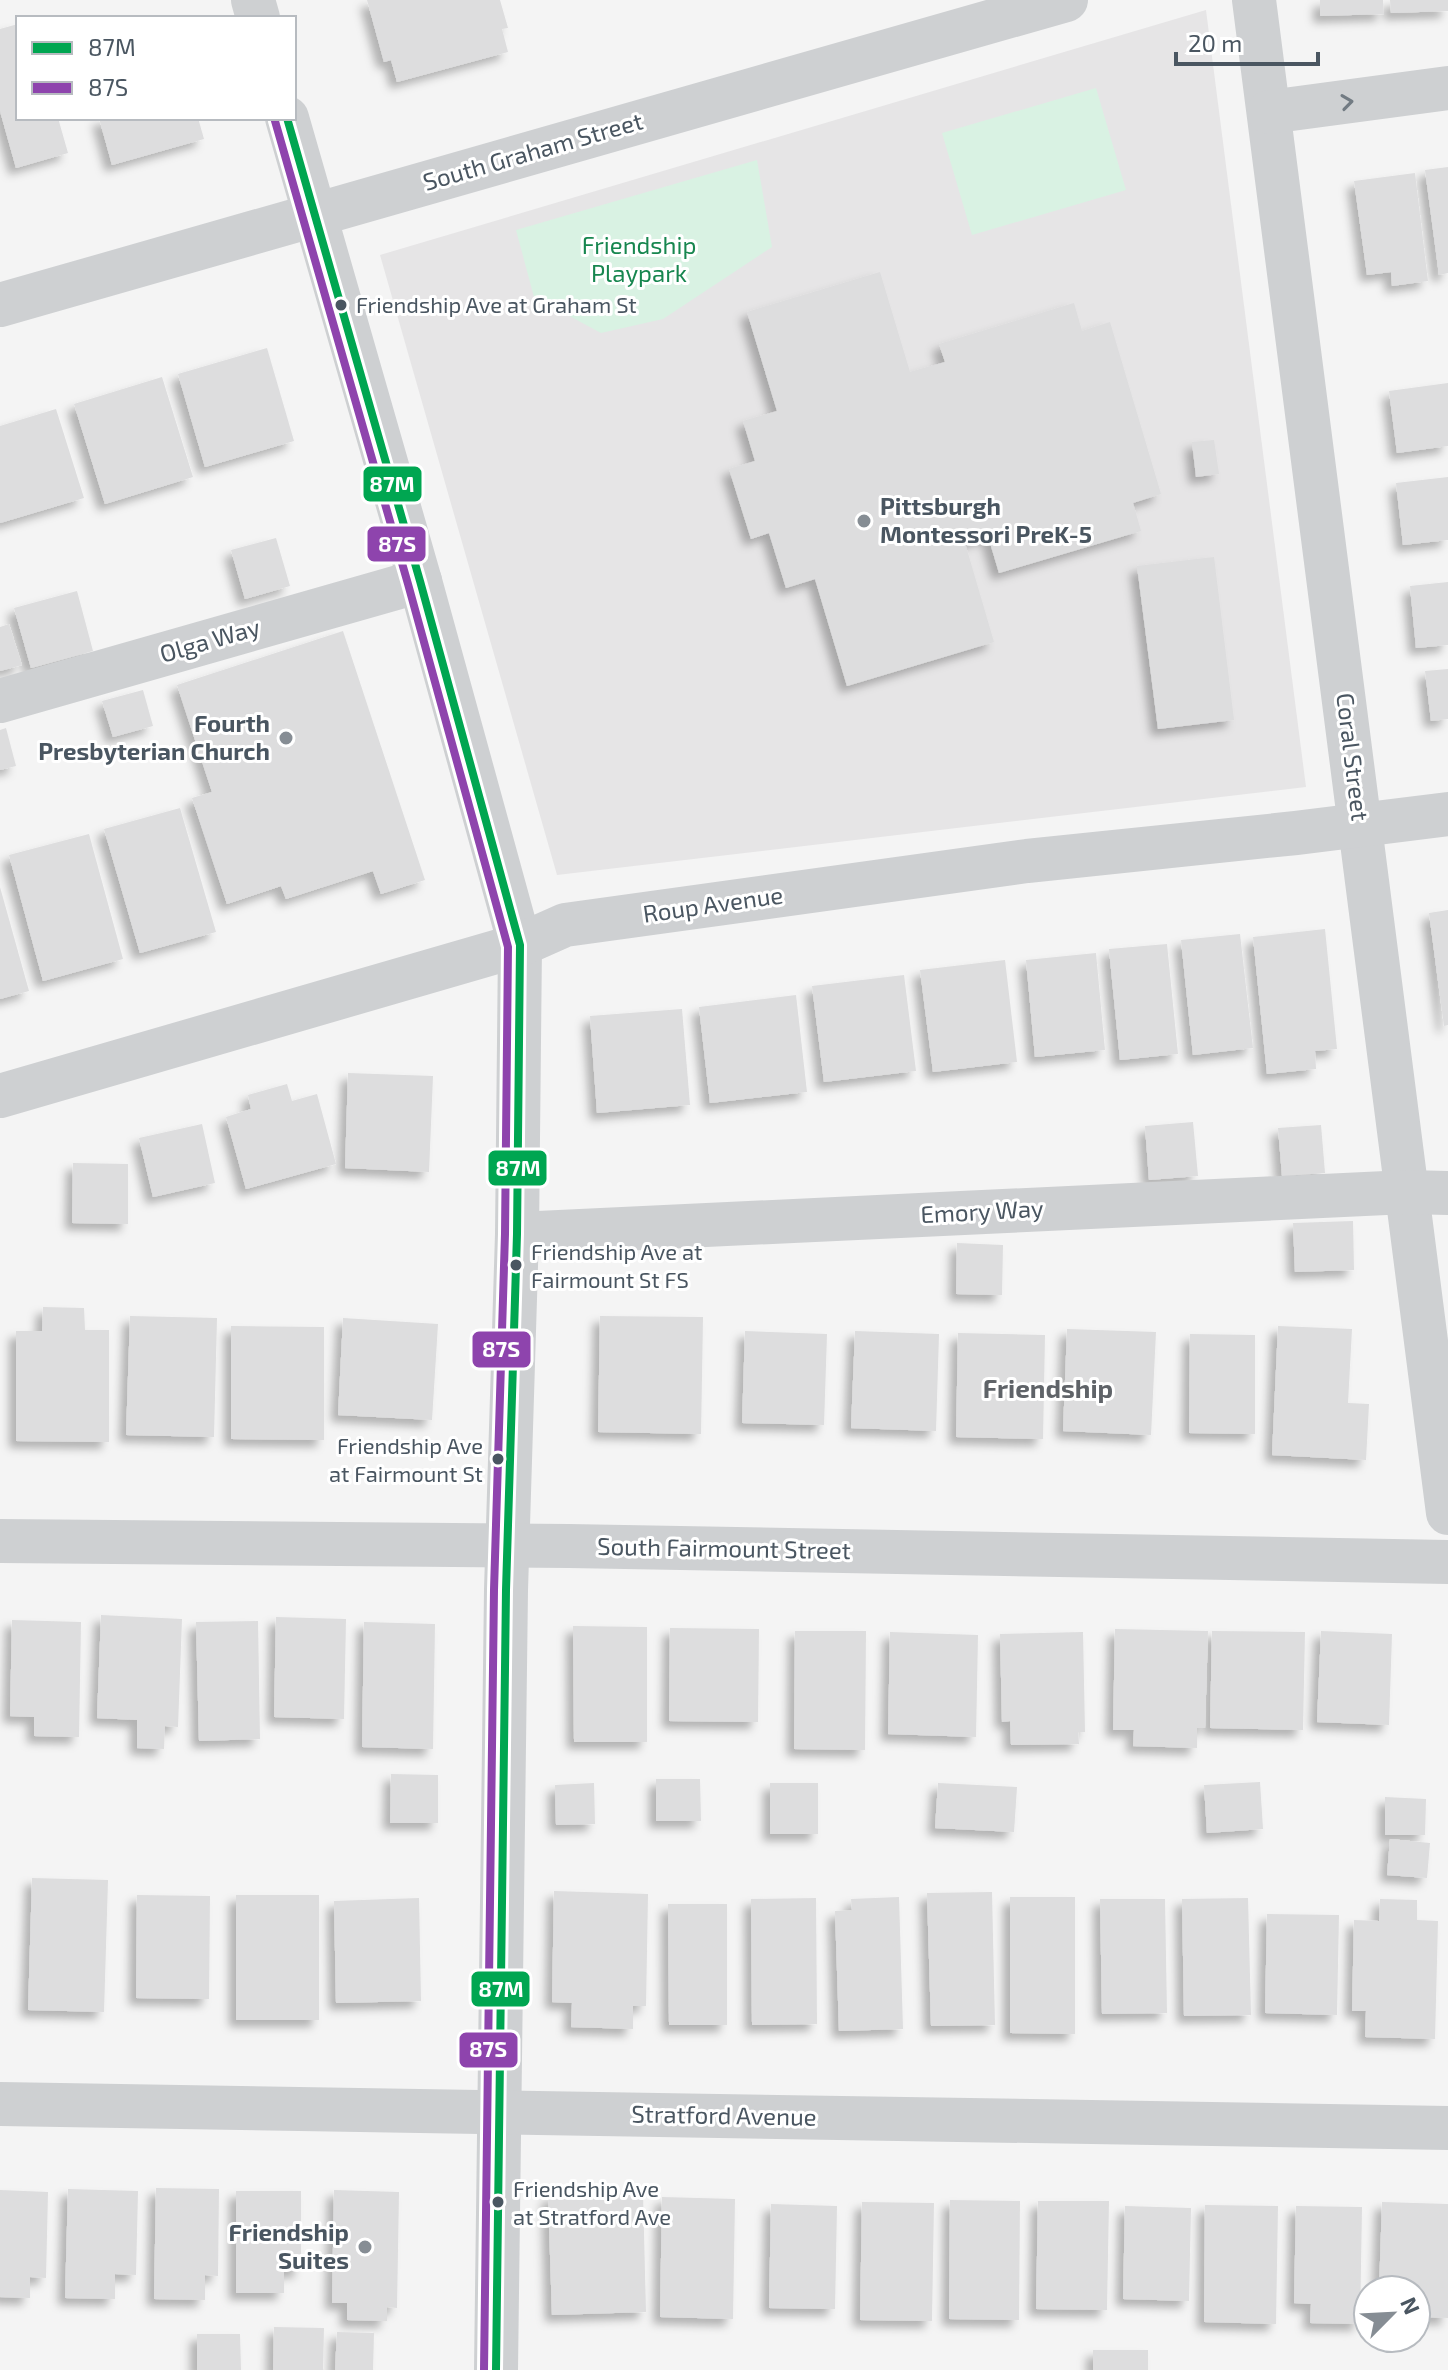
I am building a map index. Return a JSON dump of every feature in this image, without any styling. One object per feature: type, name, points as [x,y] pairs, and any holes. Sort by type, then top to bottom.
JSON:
[{"type":"street","name":"South Graham Street","points":[[0,305],[1066,0]]},
{"type":"street","name":"Coral Street","points":[[1254,0],[1360,824],[1427,1192],[1448,1513]]},
{"type":"street","points":[[1269,112],[1448,88]]},
{"type":"street","points":[[288,120],[420,581],[520,945],[517,1234],[507,1546],[496,2370]]},
{"type":"street","name":"Olga Way","points":[[0,701],[420,581]]},
{"type":"street","name":"Roup Avenue","points":[[0,1096],[520,945],[565,925],[1027,861],[1448,814]]},
{"type":"street","name":"Emory Way","points":[[517,1234],[1427,1192]]},
{"type":"street","name":"South Fairmount Street","points":[[0,1541],[1448,1562]]},
{"type":"street","name":"Stratford Avenue","points":[[0,2104],[1448,2128]]},
{"type":"shaded area","name":"Pittsburgh Montessori PreK-5","points":[[1206,10],[1306,787],[557,875],[380,255]]},
{"type":"green space","points":[[1096,88],[1126,190],[972,235],[942,133]]},
{"type":"green space","name":"Friendship Playpark","points":[[757,160],[772,247],[663,319],[601,333],[534,297],[516,230]]},
{"type":"building","points":[[367,0],[500,0],[508,28],[502,29],[508,52],[397,82],[391,60],[384,62]]},
{"type":"building","points":[[1320,0],[1383,0],[1384,14],[1320,16]]},
{"type":"building","points":[[1390,0],[1448,0],[1448,11],[1391,13]]},
{"type":"building","points":[[16,25],[16,120],[59,120],[68,153],[16,168],[0,111],[0,29]]},
{"type":"building","points":[[100,120],[199,120],[204,139],[112,165]]},
{"type":"building","points":[[1448,167],[1448,273],[1439,275],[1425,170]]},
{"type":"building","points":[[1415,173],[1428,281],[1392,286],[1391,272],[1367,275],[1354,181]]},
{"type":"building","points":[[880,272],[910,372],[945,362],[939,344],[1074,303],[1082,331],[1110,322],[1161,494],[1133,503],[1141,531],[999,573],[988,536],[965,543],[994,642],[847,686],[815,579],[786,588],[769,533],[751,539],[729,469],[755,461],[743,421],[777,411],[747,312]]},
{"type":"building","points":[[267,348],[294,441],[205,467],[178,374]]},
{"type":"building","points":[[162,377],[193,477],[105,504],[74,404]]},
{"type":"building","points":[[1448,383],[1448,446],[1397,453],[1389,391]]},
{"type":"building","points":[[56,409],[84,498],[0,523],[0,426]]},
{"type":"building","points":[[1214,440],[1219,474],[1196,477],[1192,442]]},
{"type":"building","points":[[1448,477],[1448,540],[1403,545],[1396,483]]},
{"type":"building","points":[[276,538],[290,586],[245,599],[231,550]]},
{"type":"building","points":[[1214,557],[1234,720],[1158,729],[1137,566]]},
{"type":"building","points":[[1448,582],[1448,645],[1416,648],[1410,586]]},
{"type":"building","points":[[77,591],[93,651],[31,668],[14,608]]},
{"type":"building","points":[[9,624],[22,665],[0,671],[0,627]]},
{"type":"building","name":"Fourth Presbyterian Church","points":[[343,631],[425,880],[381,894],[373,871],[286,899],[281,886],[227,904],[192,798],[212,792],[177,685]]},
{"type":"building","points":[[1448,669],[1448,719],[1431,721],[1425,671]]},
{"type":"building","points":[[143,690],[153,726],[113,737],[102,701]]},
{"type":"building","points":[[6,728],[16,766],[0,770],[0,730]]},
{"type":"building","points":[[180,808],[216,932],[140,953],[104,829]]},
{"type":"building","points":[[89,834],[123,959],[43,981],[9,855]]},
{"type":"building","points":[[0,887],[29,991],[0,999]]},
{"type":"building","points":[[1448,910],[1448,1025],[1444,1026],[1429,913]]},
{"type":"building","points":[[1325,929],[1337,1049],[1315,1051],[1316,1069],[1267,1074],[1253,937]]},
{"type":"building","points":[[1240,934],[1253,1048],[1193,1055],[1181,940]]},
{"type":"building","points":[[1167,944],[1178,1054],[1120,1060],[1109,949]]},
{"type":"building","points":[[1096,953],[1105,1050],[1035,1057],[1026,960]]},
{"type":"building","points":[[1005,960],[1017,1062],[933,1072],[920,970]]},
{"type":"building","points":[[904,975],[916,1071],[824,1082],[812,986]]},
{"type":"building","points":[[796,995],[807,1092],[710,1103],[699,1007]]},
{"type":"building","points":[[682,1009],[690,1105],[597,1113],[590,1016]]},
{"type":"building","points":[[348,1073],[433,1076],[429,1172],[345,1168]]},
{"type":"building","points":[[287,1084],[292,1101],[317,1094],[336,1164],[246,1189],[226,1117],[251,1109],[248,1095]]},
{"type":"building","points":[[1193,1122],[1198,1176],[1149,1180],[1145,1126]]},
{"type":"building","points":[[202,1124],[215,1183],[153,1197],[139,1138]]},
{"type":"building","points":[[1321,1125],[1325,1173],[1282,1176],[1278,1128]]},
{"type":"building","points":[[73,1163],[128,1164],[128,1224],[72,1223]]},
{"type":"building","points":[[1353,1221],[1354,1270],[1295,1272],[1293,1223]]},
{"type":"building","points":[[957,1243],[1003,1245],[1002,1295],[956,1294]]},
{"type":"building","points":[[43,1307],[84,1308],[85,1330],[109,1330],[109,1442],[16,1441],[16,1331],[42,1331]]},
{"type":"building","points":[[130,1316],[217,1318],[214,1437],[126,1435]]},
{"type":"building","points":[[600,1316],[703,1317],[701,1434],[598,1432]]},
{"type":"building","points":[[343,1318],[438,1324],[432,1420],[338,1415]]},
{"type":"building","points":[[231,1326],[324,1327],[324,1440],[231,1439]]},
{"type":"building","points":[[1278,1326],[1352,1329],[1348,1403],[1369,1404],[1366,1460],[1272,1455]]},
{"type":"building","points":[[1067,1329],[1156,1332],[1151,1435],[1063,1431]]},
{"type":"building","points":[[745,1331],[827,1334],[824,1425],[742,1423]]},
{"type":"building","points":[[855,1331],[939,1334],[936,1431],[851,1428]]},
{"type":"building","points":[[958,1333],[1045,1335],[1043,1439],[956,1437]]},
{"type":"building","points":[[1190,1334],[1255,1335],[1255,1434],[1189,1433]]},
{"type":"building","points":[[101,1615],[182,1619],[178,1727],[165,1726],[164,1749],[137,1748],[137,1720],[97,1718]]},
{"type":"building","points":[[276,1617],[346,1619],[344,1719],[274,1717]]},
{"type":"building","points":[[12,1620],[81,1622],[79,1737],[34,1736],[34,1717],[10,1716]]},
{"type":"building","points":[[258,1621],[260,1739],[199,1741],[196,1622]]},
{"type":"building","points":[[364,1622],[435,1624],[433,1749],[362,1747]]},
{"type":"building","points":[[573,1626],[647,1627],[647,1742],[574,1742]]},
{"type":"building","points":[[670,1628],[759,1629],[758,1722],[669,1721]]},
{"type":"building","points":[[1115,1629],[1208,1631],[1205,1728],[1197,1728],[1197,1748],[1133,1746],[1134,1730],[1113,1730]]},
{"type":"building","points":[[795,1631],[866,1631],[865,1750],[794,1749]]},
{"type":"building","points":[[1212,1631],[1305,1632],[1303,1730],[1210,1728]]},
{"type":"building","points":[[1321,1631],[1392,1634],[1389,1725],[1317,1722]]},
{"type":"building","points":[[890,1632],[978,1635],[976,1737],[888,1734]]},
{"type":"building","points":[[1083,1632],[1085,1732],[1078,1732],[1079,1744],[1011,1745],[1010,1721],[1002,1722],[1000,1634]]},
{"type":"building","points":[[391,1774],[438,1775],[438,1823],[390,1823]]},
{"type":"building","points":[[656,1779],[700,1779],[701,1821],[656,1821]]},
{"type":"building","points":[[1260,1782],[1263,1829],[1207,1833],[1204,1785]]},
{"type":"building","points":[[594,1783],[595,1824],[556,1825],[555,1785]]},
{"type":"building","points":[[770,1783],[818,1783],[818,1834],[770,1834]]},
{"type":"building","points":[[938,1783],[1017,1787],[1014,1832],[935,1828]]},
{"type":"building","points":[[1385,1797],[1426,1799],[1425,1835],[1385,1835]]},
{"type":"building","points":[[1390,1839],[1430,1843],[1427,1878],[1387,1875]]},
{"type":"building","points":[[32,1878],[108,1880],[104,2012],[28,2010]]},
{"type":"building","points":[[554,1891],[648,1894],[646,2006],[633,2006],[633,2029],[571,2027],[572,2003],[552,2002]]},
{"type":"building","points":[[992,1892],[995,2025],[931,2026],[927,1893]]},
{"type":"building","points":[[137,1895],[210,1896],[209,1999],[136,1998]]},
{"type":"building","points":[[236,1895],[319,1895],[319,2020],[236,2020]]},
{"type":"building","points":[[899,1897],[903,2029],[839,2031],[835,1911],[852,1910],[851,1899]]},
{"type":"building","points":[[1010,1897],[1075,1897],[1075,2034],[1010,2033]]},
{"type":"building","points":[[419,1898],[421,2001],[336,2003],[334,1901]]},
{"type":"building","points":[[816,1898],[817,2024],[752,2025],[751,1899]]},
{"type":"building","points":[[1248,1898],[1251,2015],[1184,2016],[1182,1899]]},
{"type":"building","points":[[1100,1899],[1165,1899],[1167,2013],[1102,2014]]},
{"type":"building","points":[[1380,1899],[1417,1900],[1417,1920],[1438,1921],[1435,2039],[1365,2037],[1366,2011],[1352,2011],[1354,1920],[1379,1921]]},
{"type":"building","points":[[668,1904],[727,1904],[727,2025],[669,2025]]},
{"type":"building","points":[[1267,1914],[1339,1915],[1337,2015],[1265,2013]]},
{"type":"building","points":[[156,2188],[219,2189],[218,2276],[205,2275],[205,2300],[154,2299]]},
{"type":"building","points":[[68,2189],[138,2191],[136,2275],[115,2274],[115,2299],[65,2298]]},
{"type":"building","points":[[0,2190],[48,2192],[46,2278],[30,2277],[30,2298],[0,2297]]},
{"type":"building","name":"Friendship Suites","points":[[334,2190],[399,2192],[397,2308],[387,2307],[387,2321],[347,2320],[347,2303],[332,2303]]},
{"type":"building","points":[[236,2191],[301,2191],[301,2271],[284,2271],[284,2293],[236,2293]]},
{"type":"building","points":[[643,2193],[646,2312],[552,2315],[548,2195]]},
{"type":"building","points":[[662,2197],[735,2199],[733,2319],[660,2317]]},
{"type":"building","points":[[950,2200],[1020,2201],[1019,2320],[949,2319]]},
{"type":"building","points":[[1038,2201],[1109,2201],[1107,2310],[1036,2309]]},
{"type":"building","points":[[862,2202],[934,2203],[932,2321],[860,2320]]},
{"type":"building","points":[[1382,2202],[1448,2204],[1448,2318],[1432,2317],[1432,2274],[1380,2274]]},
{"type":"building","points":[[771,2204],[837,2206],[835,2309],[769,2308]]},
{"type":"building","points":[[1205,2205],[1278,2206],[1276,2324],[1204,2322]]},
{"type":"building","points":[[1125,2206],[1191,2208],[1189,2301],[1123,2299]]},
{"type":"building","points":[[1296,2206],[1362,2207],[1361,2274],[1352,2274],[1352,2324],[1310,2323],[1311,2304],[1294,2303]]},
{"type":"building","points":[[274,2327],[324,2328],[323,2370],[273,2370]]},
{"type":"building","points":[[337,2332],[374,2333],[373,2370],[335,2370]]},
{"type":"building","points":[[197,2334],[240,2334],[241,2370],[197,2370]]},
{"type":"building","points":[[1093,2350],[1148,2350],[1148,2370],[1093,2370]]},
{"type":"transit line","name":"87M","points":[[288,120],[420,581],[520,945],[517,1234],[506,1590],[496,2370]]},
{"type":"transit line","name":"87S","points":[[275,121],[508,947],[505,1234],[494,1590],[484,2370]]},
{"type":"place","name":"Friendship Ave at Graham St","points":[[341,305]]},
{"type":"place","name":"Pittsburgh Montessori PreK-5","points":[[864,521]]},
{"type":"place","name":"Fourth Presbyterian Church","points":[[286,738]]},
{"type":"place","name":"Friendship Ave at Fairmount St FS","points":[[516,1265]]},
{"type":"place","name":"Friendship Ave at Fairmount St","points":[[498,1459]]},
{"type":"place","name":"Friendship Ave at Stratford Ave","points":[[498,2202]]},
{"type":"place","name":"Friendship Suites","points":[[365,2247]]},
{"type":"district","name":"Friendship","points":[[1048,1389]]}]
